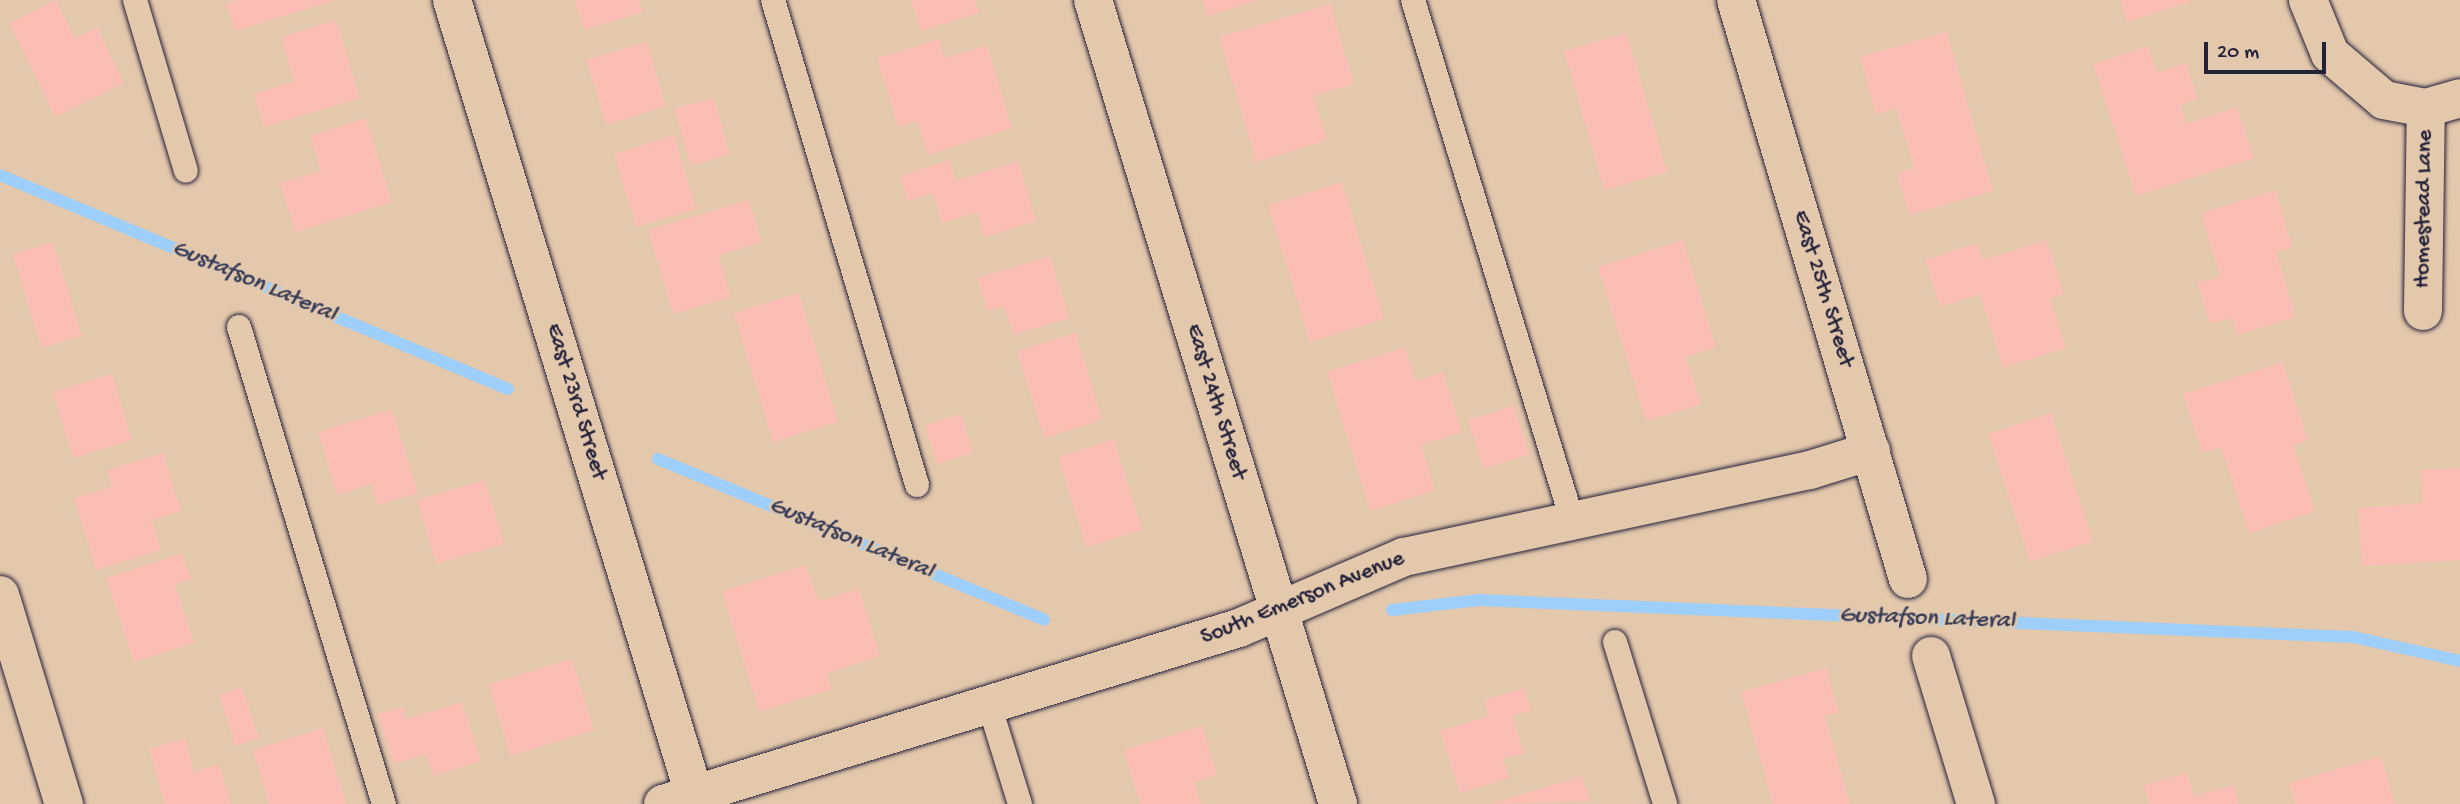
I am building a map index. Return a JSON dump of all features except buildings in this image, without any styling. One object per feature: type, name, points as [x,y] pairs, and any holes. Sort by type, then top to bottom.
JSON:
[{"type":"street","name":"East 23rd Street","points":[[452,0],[684,801]]},
{"type":"street","name":"East 24th Street","points":[[1093,0],[1338,804]]},
{"type":"street","name":"East 25th Street","points":[[1735,0],[1908,579]]},
{"type":"street","name":"Homestead Lane","points":[[2308,0],[2330,54],[2367,88],[2384,100],[2443,103],[2423,311]]},
{"type":"street","name":"South Emerson Avenue","points":[[684,801],[1278,611],[1404,557],[1573,523],[1871,451]]},
{"type":"street","points":[[0,595],[64,804]]},
{"type":"street","points":[[1930,656],[1976,804]]},
{"type":"lane","points":[[135,0],[186,171]]},
{"type":"lane","points":[[773,0],[917,485]]},
{"type":"lane","points":[[1412,0],[1573,523]]},
{"type":"lane","points":[[239,327],[384,804]]},
{"type":"lane","points":[[1615,642],[1665,804]]},
{"type":"lane","points":[[989,705],[1020,804]]},
{"type":"waterway","name":"Gustafson Lateral","points":[[0,175],[508,389]]},
{"type":"waterway","name":"Gustafson Lateral","points":[[658,459],[1044,620]]},
{"type":"waterway","name":"Gustafson Lateral","points":[[1392,610],[1478,600],[2353,637],[2460,661]]}]
